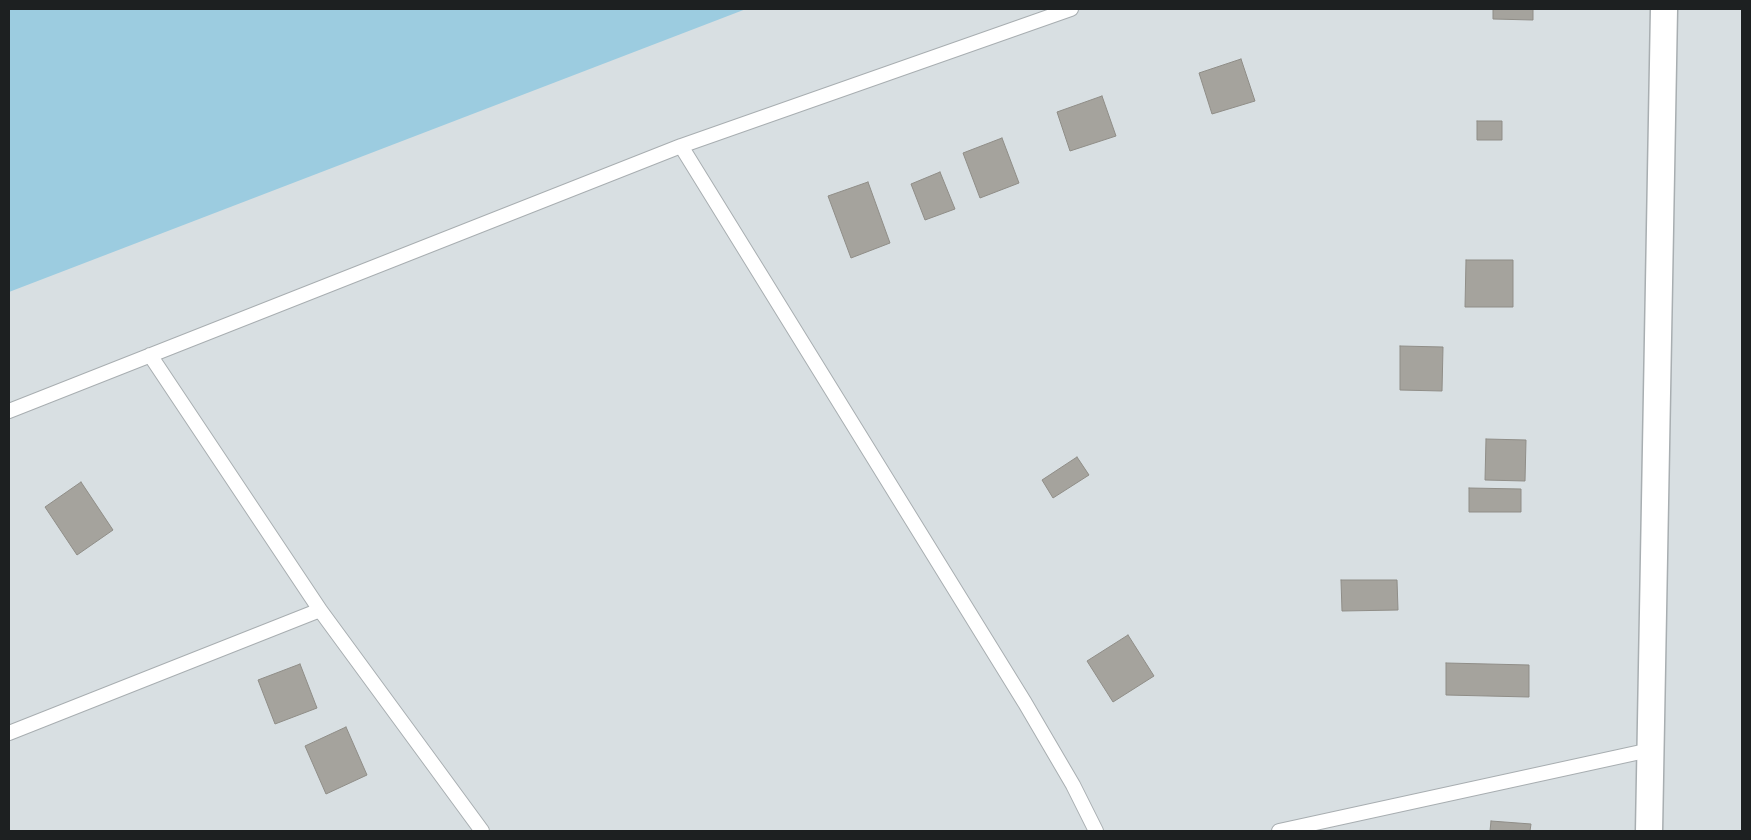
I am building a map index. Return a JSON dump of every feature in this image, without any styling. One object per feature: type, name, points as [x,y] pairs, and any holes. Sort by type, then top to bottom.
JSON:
[{"type":"street","points":[[1649,831],[1664,9]]},
{"type":"lane","points":[[9,411],[681,146],[1071,9]]},
{"type":"lane","points":[[681,146],[1020,694],[1073,785],[1096,831]]},
{"type":"lane","points":[[150,355],[320,610],[482,831]]},
{"type":"lane","points":[[9,733],[320,610]]},
{"type":"lane","points":[[1284,831],[1650,750]]},
{"type":"shaded area","points":[[9,9],[746,9],[9,292]]},
{"type":"building","points":[[1493,9],[1533,9],[1533,20],[1493,19]]},
{"type":"building","points":[[1241,59],[1255,101],[1212,114],[1199,73]]},
{"type":"building","points":[[1102,96],[1116,136],[1070,151],[1057,112]]},
{"type":"building","points":[[1477,121],[1502,121],[1502,140],[1477,140]]},
{"type":"building","points":[[1002,138],[1019,183],[980,198],[963,153]]},
{"type":"building","points":[[940,172],[955,209],[925,220],[911,184]]},
{"type":"building","points":[[868,182],[890,243],[851,258],[828,196]]},
{"type":"building","points":[[1466,260],[1513,260],[1513,307],[1465,307]]},
{"type":"building","points":[[1400,346],[1443,347],[1442,391],[1400,390]]},
{"type":"building","points":[[1486,439],[1526,440],[1525,481],[1485,480]]},
{"type":"building","points":[[1077,457],[1089,475],[1053,498],[1042,480]]},
{"type":"building","points":[[81,482],[113,530],[77,555],[45,507]]},
{"type":"building","points":[[1469,488],[1521,489],[1521,512],[1469,512]]},
{"type":"building","points":[[1341,580],[1397,580],[1398,610],[1342,611]]},
{"type":"building","points":[[1128,635],[1154,676],[1113,702],[1087,661]]},
{"type":"building","points":[[1446,663],[1529,665],[1529,697],[1446,695]]},
{"type":"building","points":[[300,664],[317,708],[275,724],[258,680]]},
{"type":"building","points":[[346,727],[367,775],[326,794],[305,746]]},
{"type":"building","points":[[1491,821],[1531,824],[1530,831],[1490,831]]}]
